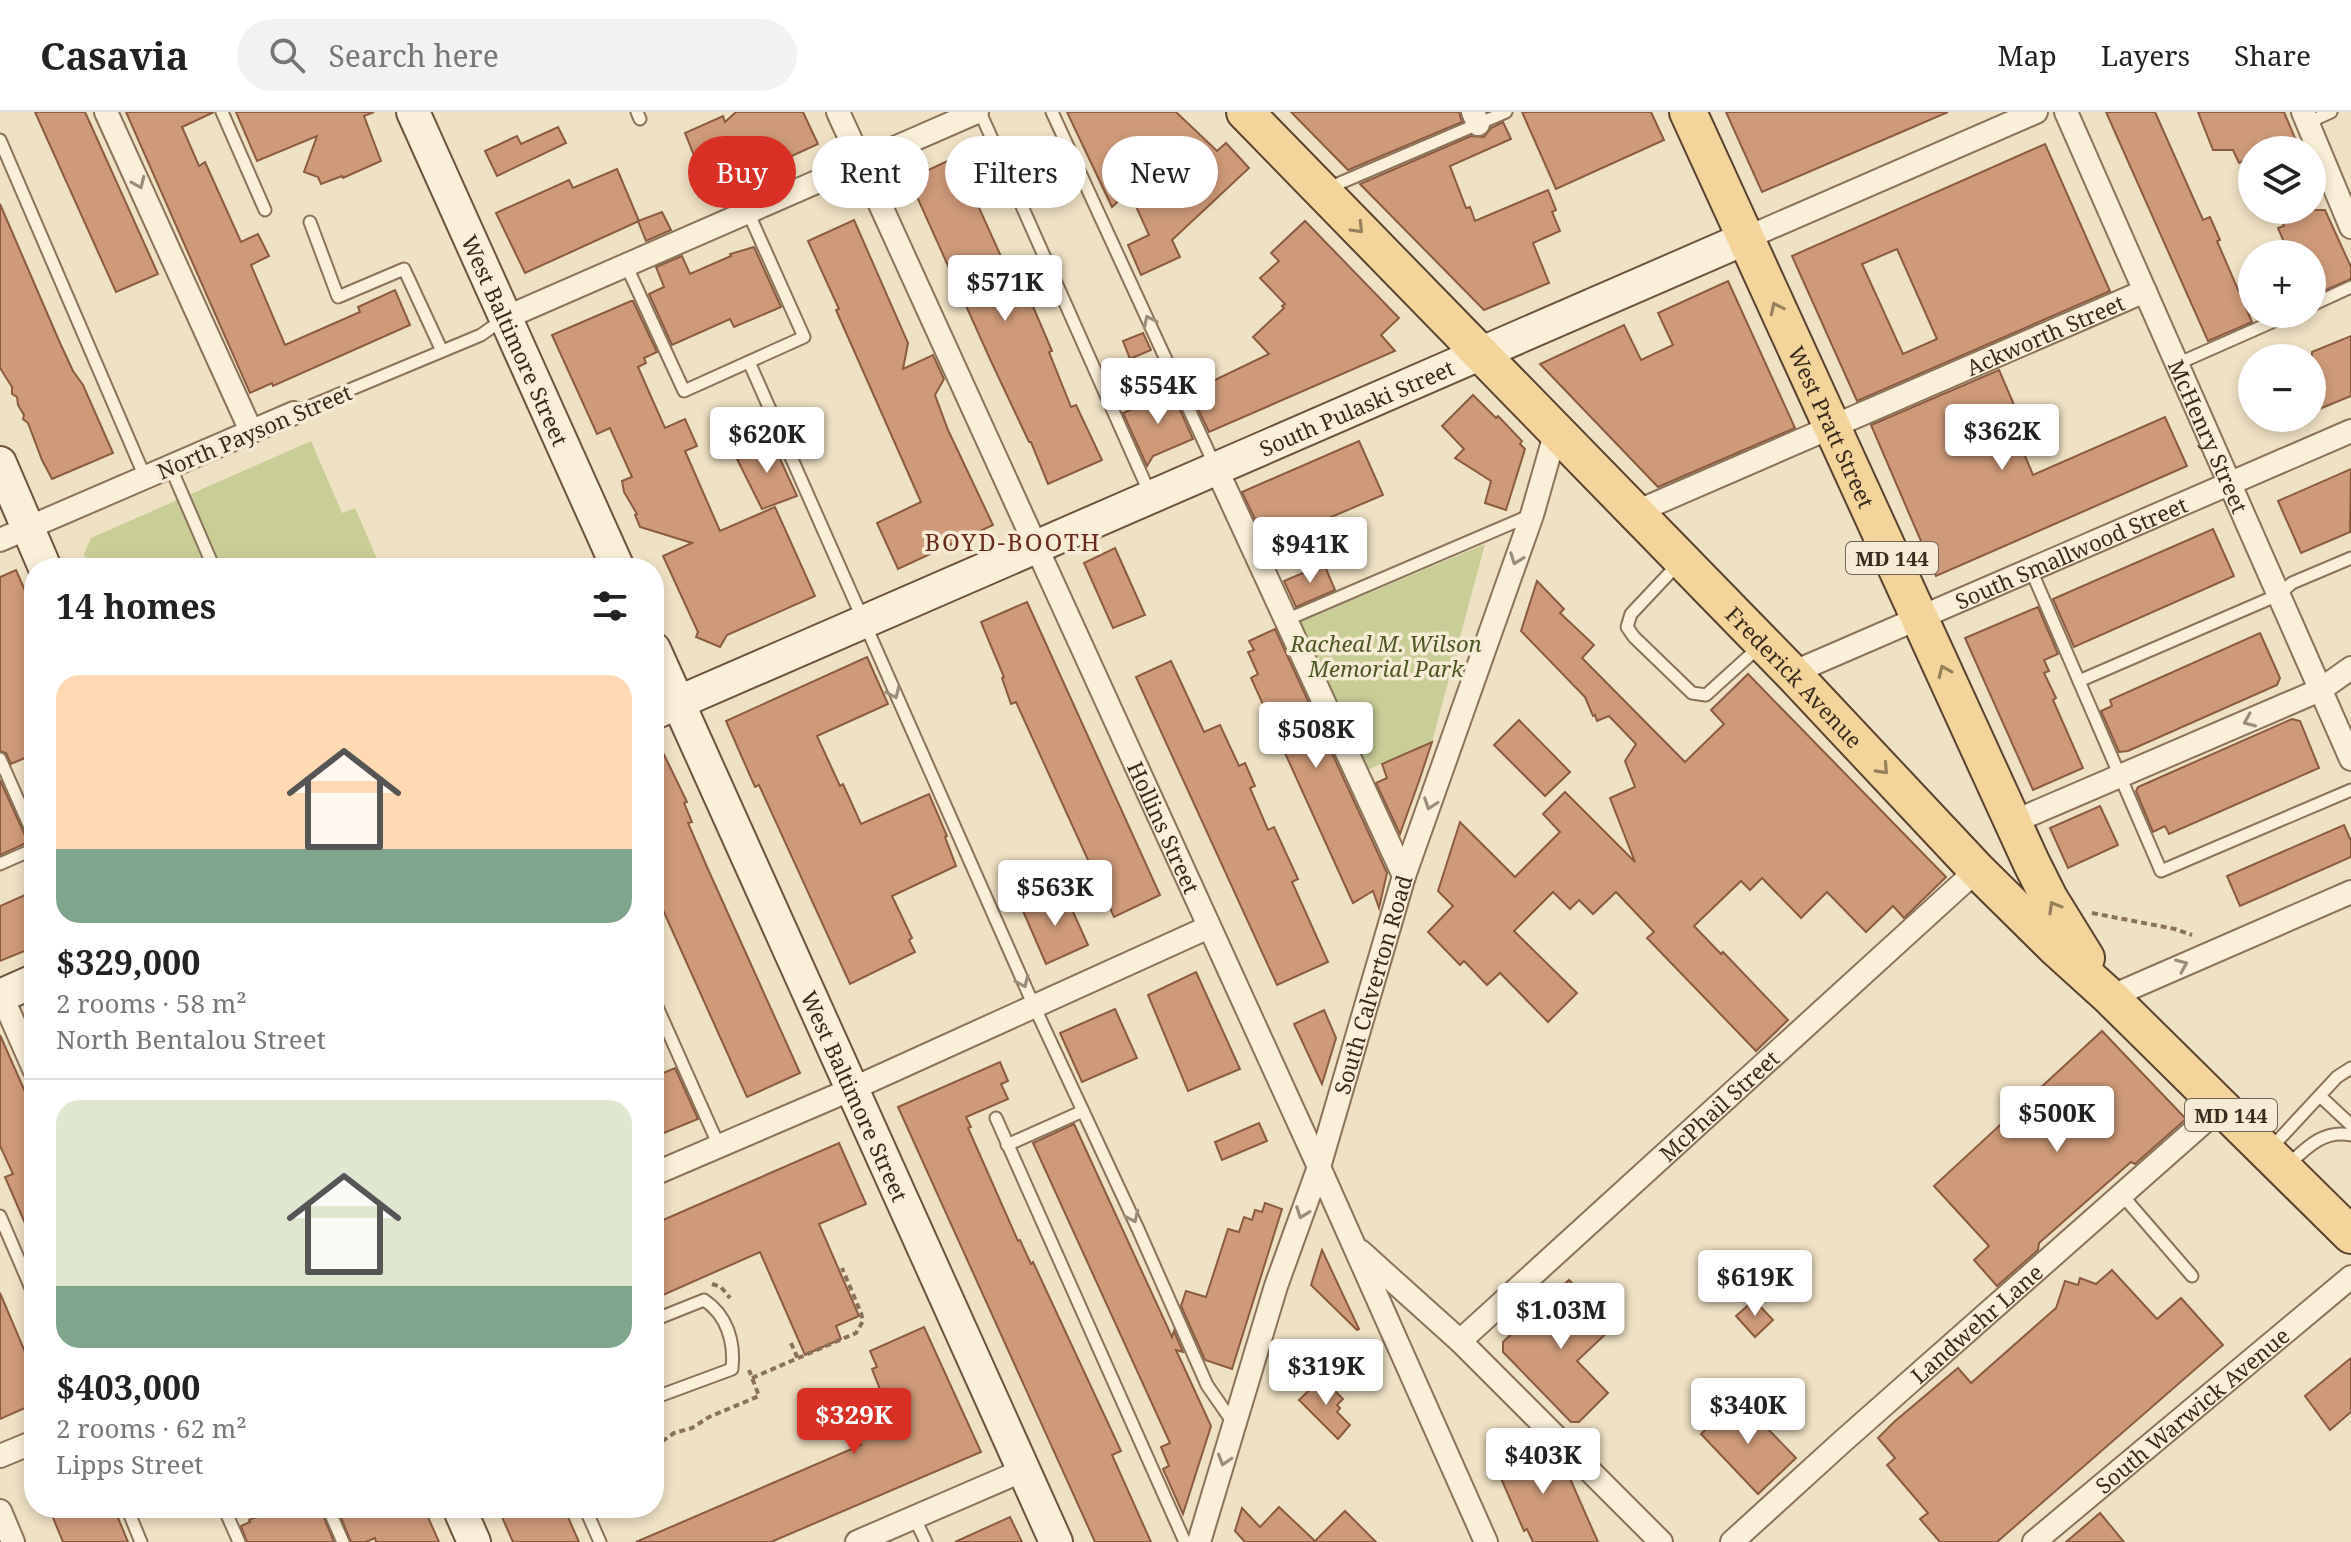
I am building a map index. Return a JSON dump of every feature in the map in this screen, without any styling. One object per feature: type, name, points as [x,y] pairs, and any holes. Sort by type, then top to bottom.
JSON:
[{"type":"main road","name":"West Baltimore Street","points":[[413,112],[613,558]]},
{"type":"main road","name":"Frederick Avenue","points":[[1245,112],[1792,673],[1977,870],[2351,1235]]},
{"type":"main road","name":"West Pratt Street","points":[[1688,112],[2049,898],[2110,997]]},
{"type":"main road","name":"South Pulaski Street","points":[[666,708],[1744,239]]},
{"type":"main road","points":[[0,463],[14,534],[36,558]]},
{"type":"main road","name":"West Baltimore Street","points":[[666,708],[852,1089],[1056,1542]]},
{"type":"main road","points":[[1,994],[24,985]]},
{"type":"main road","points":[[463,1518],[474,1542]]},
{"type":"street","points":[[106,112],[251,431]]},
{"type":"street","name":"Hollins Street","points":[[838,112],[849,136]]},
{"type":"street","points":[[923,136],[979,112]]},
{"type":"street","name":"South Pulaski Street","points":[[1744,239],[2036,112]]},
{"type":"street","name":"McHenry Street","points":[[2066,112],[2349,752]]},
{"type":"street","points":[[2305,117],[2351,227]]},
{"type":"street","points":[[505,318],[812,184]]},
{"type":"street","name":"Hollins Street","points":[[882,208],[1319,1167],[1486,1542]]},
{"type":"street","name":"Ackworth Street","points":[[1636,512],[2145,291]]},
{"type":"street","name":"North Payson Street","points":[[14,534],[294,413]]},
{"type":"street","name":"South Calverton Road","points":[[1199,1542],[1276,1286],[1319,1167],[1404,876],[1532,515],[1556,431]]},
{"type":"street","name":"South Smallwood Street","points":[[1792,673],[2351,431]]},
{"type":"street","points":[[1216,468],[1404,876]]},
{"type":"street","points":[[2013,822],[2320,690],[2351,668]]},
{"type":"street","name":"McPhail Street","points":[[1460,1341],[1977,870]]},
{"type":"street","points":[[2110,997],[2351,892]]},
{"type":"street","points":[[664,1170],[852,1089],[1209,927]]},
{"type":"street","points":[[1,994],[24,1046]]},
{"type":"street","name":"Landwehr Lane","points":[[1732,1542],[2222,1106]]},
{"type":"street","points":[[1353,1245],[1460,1341],[1661,1542]]},
{"type":"street","name":"South Warwick Avenue","points":[[2034,1542],[2351,1277]]},
{"type":"street","points":[[0,1456],[24,1446]]},
{"type":"street","points":[[857,1542],[1024,1470]]},
{"type":"street","points":[[0,1511],[13,1542]]},
{"type":"lane","points":[[222,112],[265,210]]},
{"type":"lane","points":[[979,112],[1151,497]]},
{"type":"lane","points":[[1052,112],[1216,468]]},
{"type":"lane","points":[[1322,191],[1476,118],[1506,112]]},
{"type":"lane","points":[[2305,117],[2331,112]]},
{"type":"lane","points":[[0,140],[145,477]]},
{"type":"lane","points":[[626,265],[684,391],[804,337],[748,212]]},
{"type":"lane","points":[[310,222],[338,297],[404,269],[442,351]]},
{"type":"lane","points":[[2326,299],[2351,287]]},
{"type":"lane","name":"North Payson Street","points":[[294,413],[481,335],[505,318]]},
{"type":"lane","points":[[2177,364],[2258,328]]},
{"type":"lane","points":[[749,362],[862,622],[1207,1385],[1235,1424]]},
{"type":"lane","points":[[170,466],[210,558]]},
{"type":"lane","points":[[1286,620],[1532,515]]},
{"type":"lane","points":[[2079,681],[2278,595],[2292,583],[2351,558]]},
{"type":"lane","points":[[1682,560],[1631,614],[1627,627],[1634,637],[1692,693],[1699,695],[1706,695],[1763,643]]},
{"type":"lane","points":[[2031,570],[2161,871],[2351,790]]},
{"type":"lane","points":[[0,759],[24,813]]},
{"type":"lane","points":[[0,864],[24,853]]},
{"type":"lane","points":[[664,1022],[719,1146]]},
{"type":"lane","points":[[2276,1160],[2320,1096],[2337,1077],[2351,1068]]},
{"type":"lane","points":[[2320,1096],[2351,1125]]},
{"type":"lane","points":[[1007,1145],[1083,1111]]},
{"type":"lane","points":[[996,1118],[1185,1542]]},
{"type":"lane","points":[[2276,1160],[2317,1140],[2342,1133],[2351,1135]]},
{"type":"lane","points":[[2122,1195],[2192,1276]]},
{"type":"lane","points":[[0,1216],[24,1272]]},
{"type":"lane","points":[[664,1316],[704,1300],[717,1308],[729,1331],[734,1352],[732,1369],[664,1394]]},
{"type":"lane","points":[[914,1517],[926,1542]]},
{"type":"lane","points":[[131,1518],[141,1542]]},
{"type":"lane","points":[[228,1518],[239,1542]]},
{"type":"lane","points":[[332,1518],[343,1542]]},
{"type":"lane","points":[[589,1518],[600,1542]]},
{"type":"path","points":[[2081,911],[2192,935]]},
{"type":"path","points":[[752,1378],[852,1336],[860,1327],[863,1321],[861,1313],[842,1268]]},
{"type":"path","points":[[791,1343],[798,1359]]},
{"type":"green space","points":[[311,441],[342,513],[355,508],[377,558],[86,558],[84,554],[91,538]]},
{"type":"green space","name":"Racheal M. Wilson Memorial Park","points":[[1485,544],[1432,742],[1367,770],[1300,622]]},
{"type":"building","points":[[35,112],[85,112],[158,274],[116,292]]},
{"type":"building","points":[[126,112],[214,112],[182,127],[199,166],[205,162],[241,242],[258,234],[269,256],[251,265],[285,345],[360,312],[358,307],[395,290],[410,325],[273,386],[272,383],[250,393]]},
{"type":"building","points":[[236,112],[374,112],[364,116],[381,161],[321,184],[318,177],[304,172],[317,136],[257,161]]},
{"type":"building","points":[[736,112],[803,112],[814,136],[812,147],[796,154],[796,136],[688,136],[688,140],[685,133],[723,116],[725,122]]},
{"type":"building","points":[[1067,112],[1176,112],[1201,136],[1102,136],[1102,186],[1086,152],[1086,136],[1078,136]]},
{"type":"building","points":[[1291,112],[1459,112],[1462,122],[1348,170]]},
{"type":"building","points":[[1522,112],[1651,112],[1664,140],[1556,189]]},
{"type":"building","points":[[1726,112],[1948,112],[1762,192]]},
{"type":"building","points":[[2106,112],[2155,112],[2203,220],[2210,217],[2238,290],[2238,328],[2208,341]]},
{"type":"building","points":[[2198,112],[2284,112],[2294,136],[2238,136],[2238,161],[2233,150],[2213,150]]},
{"type":"building","points":[[1503,122],[1511,139],[1450,166],[1466,208],[1470,207],[1475,221],[1548,190],[1560,231],[1533,243],[1549,283],[1484,310],[1360,184],[1471,136],[1484,137],[1491,128]]},
{"type":"building","points":[[558,127],[566,143],[497,176],[485,151],[517,136],[521,144]]},
{"type":"building","points":[[1226,143],[1249,168],[1218,197],[1218,150]]},
{"type":"building","points":[[2045,144],[2110,291],[1857,401],[1792,256]],"holes":[[[1897,249],[1937,339],[1903,354],[1862,264]]]},
{"type":"building","points":[[945,162],[945,208],[979,208],[1009,274],[1016,271],[1023,291],[1026,290],[1071,407],[1076,405],[1102,460],[1048,484],[922,208],[929,208],[929,170]]},
{"type":"building","points":[[617,169],[639,221],[525,273],[496,213],[569,180],[573,188]]},
{"type":"building","points":[[0,204],[60,343],[83,385],[113,453],[52,479],[28,423],[23,419],[17,397],[12,394],[12,387],[0,368]]},
{"type":"building","points":[[1137,208],[1206,208],[1172,240],[1180,257],[1141,275],[1128,245],[1149,235]]},
{"type":"building","points":[[662,212],[671,230],[646,241],[638,221]]},
{"type":"building","points":[[2326,212],[2351,267],[2351,279],[2326,290],[2326,240],[2283,240],[2278,228],[2326,224]]},
{"type":"building","points":[[854,220],[908,343],[903,369],[933,355],[944,379],[935,395],[993,525],[898,569],[877,523],[921,502],[808,241]]},
{"type":"building","points":[[1305,221],[1399,318],[1381,335],[1395,351],[1209,432],[1190,392],[1269,354],[1253,337],[1285,304],[1260,278],[1279,261],[1271,253]]},
{"type":"building","points":[[754,247],[781,307],[734,327],[730,319],[672,345],[649,294],[664,287],[656,267],[682,256],[690,274],[730,254]]},
{"type":"building","points":[[1728,281],[1795,428],[1658,487],[1540,364],[1624,325],[1641,360],[1673,345],[1658,313]]},
{"type":"building","points":[[633,301],[657,352],[644,358],[646,363],[638,367],[665,428],[685,419],[697,446],[685,451],[720,531],[775,507],[815,596],[727,635],[720,647],[696,637],[698,632],[663,556],[692,543],[640,527],[622,481],[632,477],[610,428],[597,434],[552,335]]},
{"type":"building","points":[[1143,333],[1151,350],[1130,359],[1123,341]]},
{"type":"building","points":[[2351,336],[2351,396],[2326,406],[2326,346]]},
{"type":"building","points":[[1999,370],[2021,421],[2012,425],[2033,475],[2165,417],[2187,466],[1936,576],[1871,425]]},
{"type":"building","points":[[1172,392],[1193,439],[1153,456],[1147,466],[1123,413]]},
{"type":"building","points":[[1473,395],[1496,418],[1498,416],[1522,441],[1520,444],[1525,449],[1506,510],[1485,503],[1491,481],[1455,458],[1464,449],[1442,426]]},
{"type":"building","points":[[771,439],[797,496],[762,509],[737,459],[744,456],[742,452]]},
{"type":"building","points":[[1359,441],[1383,495],[1277,540],[1273,532],[1263,536],[1242,492]]},
{"type":"building","points":[[2351,469],[2350,532],[2301,553],[2278,501]]},
{"type":"building","points":[[2213,529],[2234,576],[2074,647],[2053,599]]},
{"type":"building","points":[[1115,548],[1145,615],[1113,628],[1084,563]]},
{"type":"building","points":[[1324,564],[1335,590],[1296,607],[1284,581]]},
{"type":"building","points":[[16,570],[24,588],[24,758],[11,764],[6,753],[0,751],[0,577]]},
{"type":"building","points":[[1537,581],[1564,609],[1560,613],[1594,645],[1582,658],[1685,762],[1724,724],[1711,710],[1748,674],[1946,877],[1904,918],[1893,906],[1866,932],[1827,892],[1801,918],[1762,878],[1750,890],[1741,881],[1694,926],[1788,1020],[1756,1051],[1647,938],[1654,932],[1616,892],[1593,914],[1579,900],[1570,909],[1553,892],[1514,931],[1577,993],[1548,1022],[1500,973],[1487,985],[1464,961],[1460,965],[1428,932],[1453,906],[1438,891],[1460,822],[1515,877],[1560,832],[1543,814],[1565,792],[1635,862],[1610,798],[1635,787],[1625,761],[1636,744],[1609,716],[1597,721],[1585,697],[1521,631]]},
{"type":"building","points":[[1027,602],[1160,895],[1114,917],[1016,702],[1011,704],[1004,677],[981,622]]},
{"type":"building","points":[[2038,607],[2058,654],[2044,660],[2049,671],[2044,673],[2083,768],[2033,790],[1965,638]]},
{"type":"building","points":[[1275,629],[1387,873],[1379,908],[1373,891],[1353,903],[1251,678],[1258,674],[1248,652],[1254,650],[1249,641]]},
{"type":"building","points":[[2260,633],[2280,678],[2277,685],[2128,751],[2119,752],[2101,711],[2112,706],[2110,700]]},
{"type":"building","points":[[867,657],[888,704],[817,736],[861,824],[929,794],[956,866],[892,896],[912,938],[909,940],[915,952],[850,984],[759,785],[755,787],[726,721]]},
{"type":"building","points":[[1171,661],[1204,732],[1220,725],[1239,766],[1245,763],[1255,786],[1250,788],[1268,830],[1274,827],[1298,879],[1292,882],[1328,962],[1277,985],[1136,677]]},
{"type":"building","points":[[2292,719],[2300,721],[2319,768],[2169,834],[2165,826],[2153,832],[2136,791],[2138,787]]},
{"type":"building","points":[[1519,720],[1570,772],[1545,796],[1494,745]]},
{"type":"building","points":[[1432,742],[1400,834],[1376,783],[1387,778],[1382,764]]},
{"type":"building","points":[[664,755],[687,802],[684,803],[692,822],[688,823],[800,1073],[747,1097],[664,912]]},
{"type":"building","points":[[0,780],[24,833],[24,844],[0,855]]},
{"type":"building","points":[[2100,806],[2118,845],[2068,868],[2050,828]]},
{"type":"building","points":[[2344,825],[2351,841],[2351,857],[2240,906],[2227,876]]},
{"type":"building","points":[[1064,892],[1088,945],[1046,964],[1023,911]]},
{"type":"building","points":[[24,895],[24,951],[0,961],[0,906]]},
{"type":"building","points":[[1196,972],[1240,1069],[1188,1091],[1148,995]]},
{"type":"building","points":[[1115,1009],[1137,1058],[1082,1082],[1060,1033]]},
{"type":"building","points":[[1324,1010],[1336,1038],[1322,1084],[1294,1024]]},
{"type":"building","points":[[2102,1031],[2186,1119],[2135,1164],[2131,1162],[2039,1243],[2038,1250],[1997,1286],[1974,1260],[1989,1246],[1934,1186]]},
{"type":"building","points":[[0,1035],[24,1089],[24,1221],[5,1177],[13,1174],[0,1146]]},
{"type":"building","points":[[1000,1062],[1008,1081],[1001,1084],[1008,1099],[966,1117],[971,1127],[968,1128],[1018,1241],[1031,1264],[1033,1262],[1121,1451],[1112,1455],[1151,1542],[1095,1542],[898,1107]]},
{"type":"building","points":[[675,1068],[698,1119],[664,1133],[664,1073]]},
{"type":"building","points":[[1259,1123],[1267,1141],[1222,1160],[1215,1142]]},
{"type":"building","points":[[1074,1124],[1172,1337],[1174,1331],[1183,1352],[1176,1350],[1211,1426],[1183,1514],[1163,1469],[1169,1466],[1161,1447],[1170,1443],[1033,1143]]},
{"type":"building","points":[[839,1143],[866,1204],[819,1224],[859,1316],[836,1326],[841,1339],[805,1355],[760,1252],[664,1295],[664,1220]]},
{"type":"building","points":[[1265,1203],[1282,1209],[1232,1369],[1205,1360],[1181,1306],[1186,1291],[1206,1297],[1228,1229],[1239,1232],[1244,1217],[1252,1220],[1255,1210],[1262,1212]]},
{"type":"building","points":[[1322,1250],[1359,1329],[1357,1330],[1311,1285]]},
{"type":"building","points":[[2112,1270],[2157,1319],[2181,1298],[2223,1345],[1997,1542],[1940,1542],[1920,1519],[1928,1513],[1887,1465],[1895,1458],[1878,1438],[1958,1368],[1971,1383],[2056,1308],[2065,1281],[2078,1285],[2080,1278],[2096,1284]]},
{"type":"building","points":[[1569,1280],[1614,1326],[1577,1361],[1608,1393],[1579,1422],[1571,1422],[1503,1352],[1503,1342]]},
{"type":"building","points":[[0,1293],[24,1349],[24,1408],[0,1419]]},
{"type":"building","points":[[1754,1300],[1773,1320],[1755,1337],[1736,1316]]},
{"type":"building","points":[[924,1327],[981,1452],[771,1542],[636,1542],[861,1445],[858,1438],[893,1422],[872,1369],[877,1367],[870,1351]]},
{"type":"building","points":[[2351,1358],[2351,1412],[2330,1430],[2305,1396]]},
{"type":"building","points":[[1322,1378],[1343,1399],[1337,1405],[1340,1408],[1337,1412],[1350,1425],[1338,1439],[1299,1400]]},
{"type":"building","points":[[1738,1398],[1796,1458],[1758,1494],[1701,1434]]},
{"type":"building","points":[[1532,1436],[1545,1462],[1552,1459],[1563,1476],[1568,1474],[1598,1542],[1533,1542],[1527,1529],[1524,1531],[1493,1460],[1507,1454],[1504,1448]]},
{"type":"building","points":[[1279,1507],[1315,1541],[1345,1511],[1376,1542],[1245,1542],[1235,1531],[1242,1508],[1260,1527]]},
{"type":"building","points":[[2100,1513],[2124,1542],[2066,1542]]},
{"type":"building","points":[[1010,1517],[1022,1542],[955,1542]]},
{"type":"building","points":[[53,1518],[118,1518],[128,1542],[63,1542]]},
{"type":"building","points":[[324,1518],[334,1542],[247,1542],[241,1526],[249,1520]]},
{"type":"building","points":[[341,1518],[428,1518],[439,1542],[376,1542],[375,1538],[366,1542],[351,1542]]},
{"type":"building","points":[[502,1518],[568,1518],[579,1542],[513,1542]]},
{"type":"district","name":"BOYD-BOOTH","points":[[1013,541]]}]
